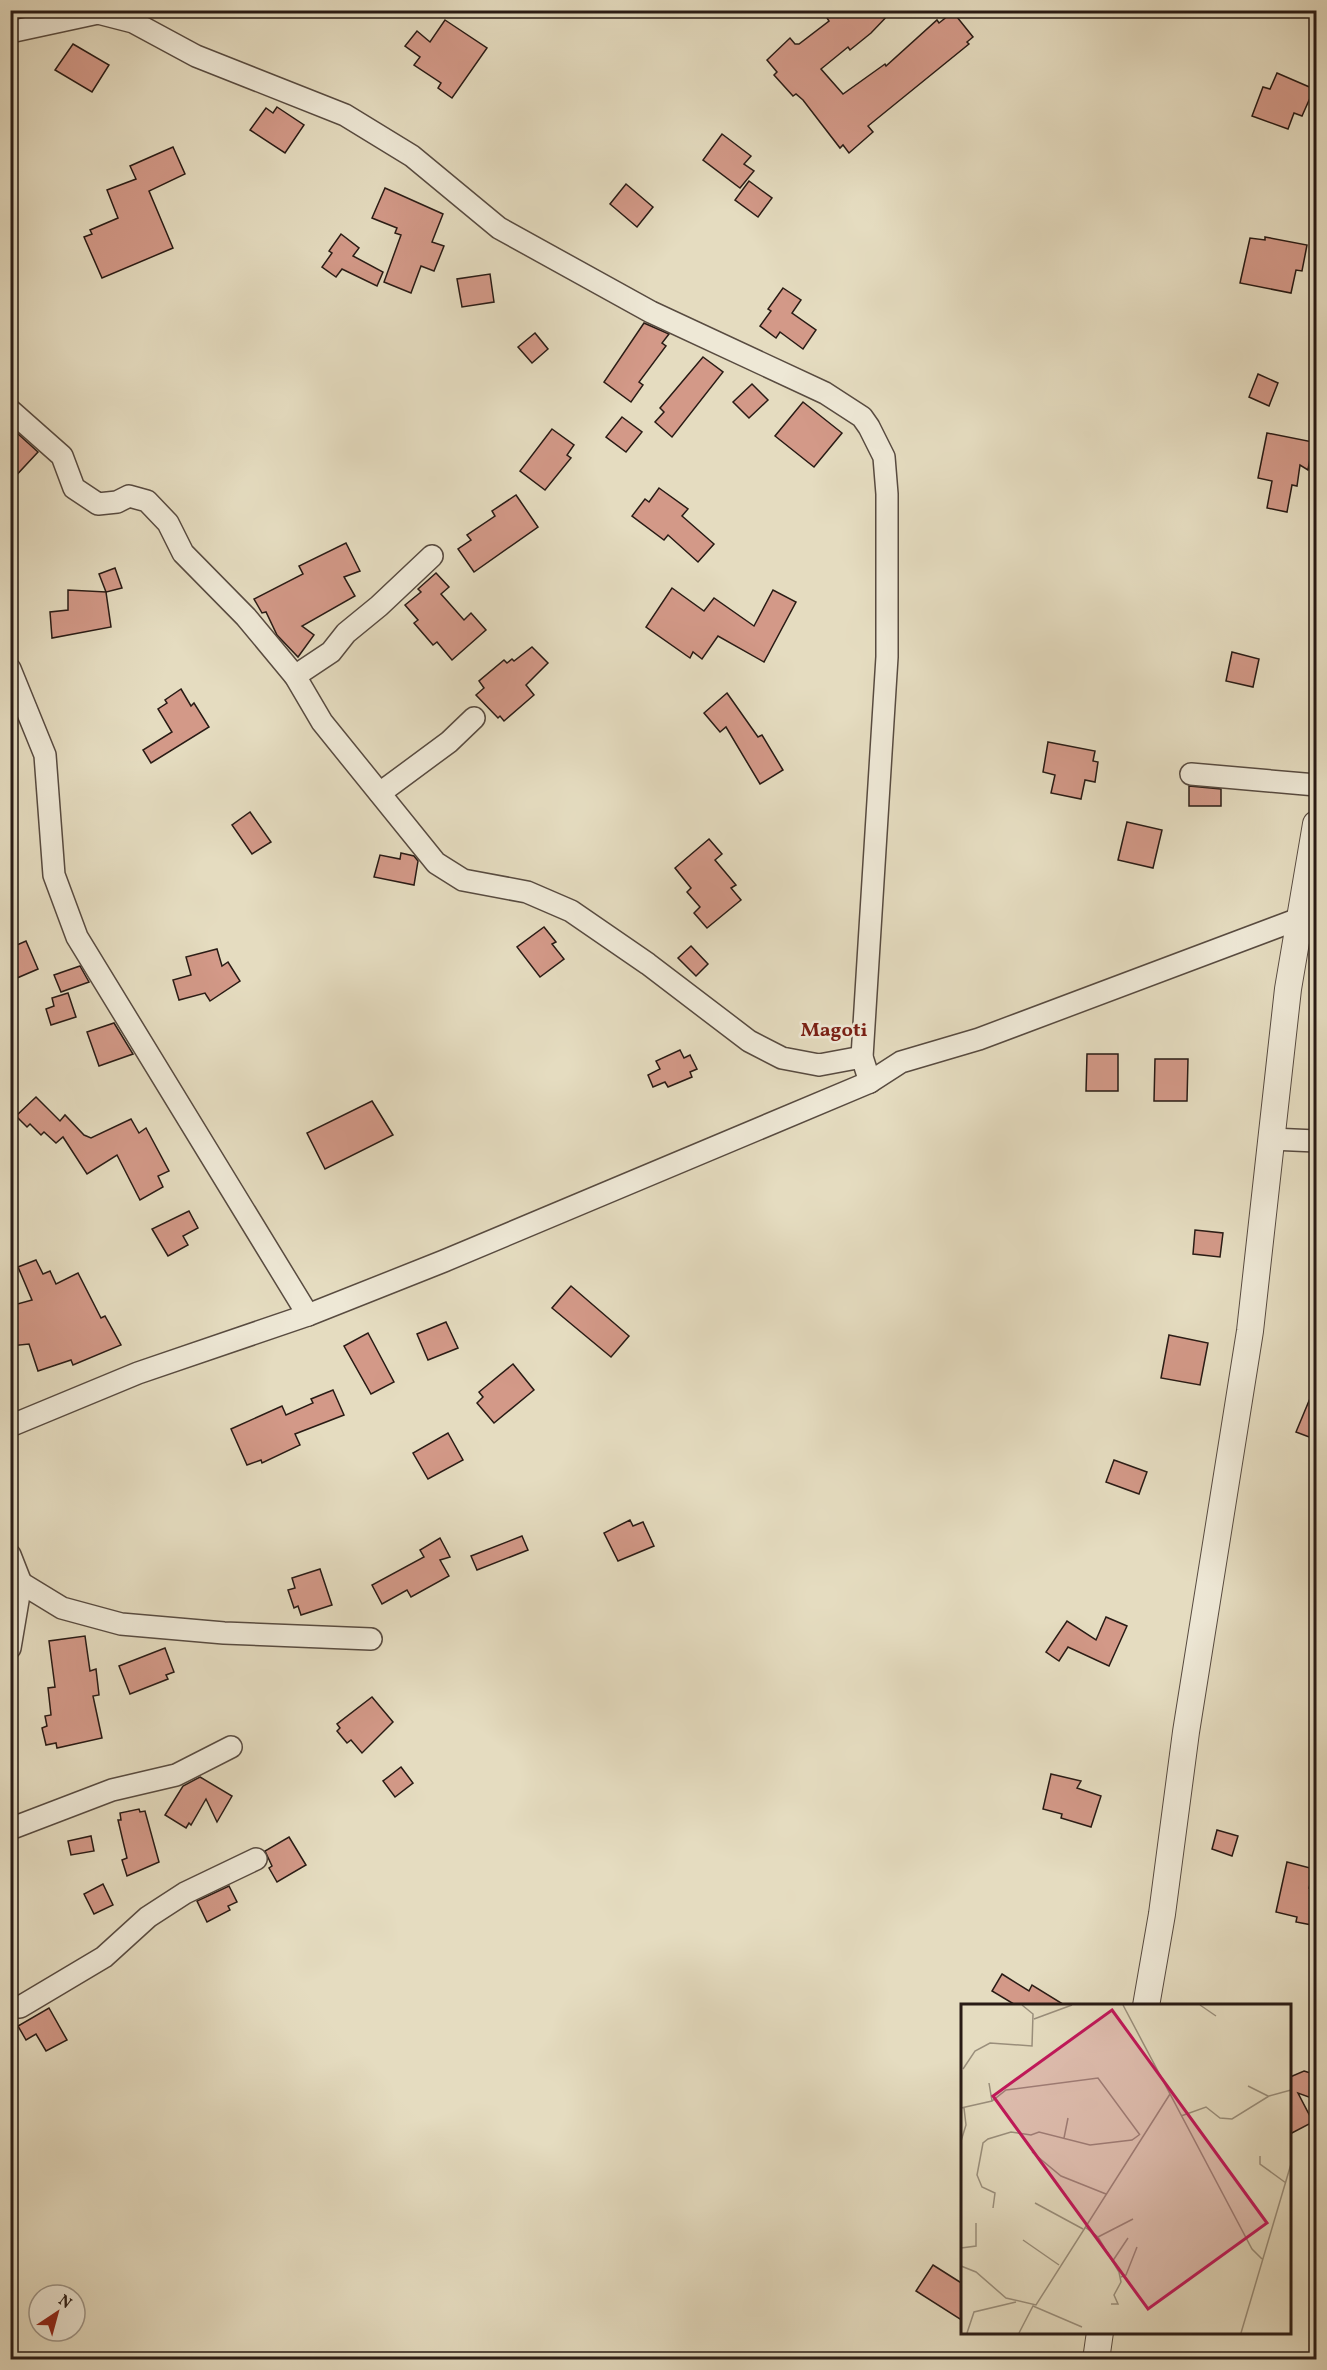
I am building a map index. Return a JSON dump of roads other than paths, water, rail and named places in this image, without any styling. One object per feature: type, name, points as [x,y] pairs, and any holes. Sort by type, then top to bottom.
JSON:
[{"type":"street","points":[[10,32],[98,13],[109,14],[144,27],[195,56],[345,115],[412,156],[500,228],[640,307],[817,389],[861,417],[877,440],[884,457],[887,494],[887,657],[862,1057],[870,1082]]},
{"type":"street","points":[[10,410],[62,456],[74,488],[98,504],[117,502],[129,496],[147,501],[168,524],[183,553],[246,617],[295,676],[322,722],[436,863],[451,873],[476,884],[527,892],[571,911],[768,1052],[790,1060],[819,1065],[862,1057]]},
{"type":"street","points":[[295,676],[331,652],[346,633],[432,556]]},
{"type":"street","points":[[10,669],[45,755],[54,874],[76,937],[308,1316]]},
{"type":"street","points":[[380,793],[449,742],[474,718]]},
{"type":"street","points":[[1191,774],[1317,785]]},
{"type":"street","points":[[1146,2004],[1186,1732],[1250,1331],[1288,989],[1317,824]]},
{"type":"street","points":[[10,1426],[138,1373],[308,1316],[444,1261],[870,1082],[901,1062],[979,1039],[1301,918]]},
{"type":"street","points":[[1270,1139],[1317,1141]]},
{"type":"street","points":[[10,1555],[21,1583],[10,1648]]},
{"type":"street","points":[[21,1583],[62,1608],[121,1624],[224,1634],[371,1639]]},
{"type":"street","points":[[10,1828],[112,1790],[176,1775],[231,1747]]},
{"type":"street","points":[[10,2007],[20,2007],[104,1957],[148,1917],[185,1893],[256,1859]]},
{"type":"street","points":[[1096,2360],[1100,2334]]},
{"type":"district","name":"Magoti","points":[[834,1029]]}]
